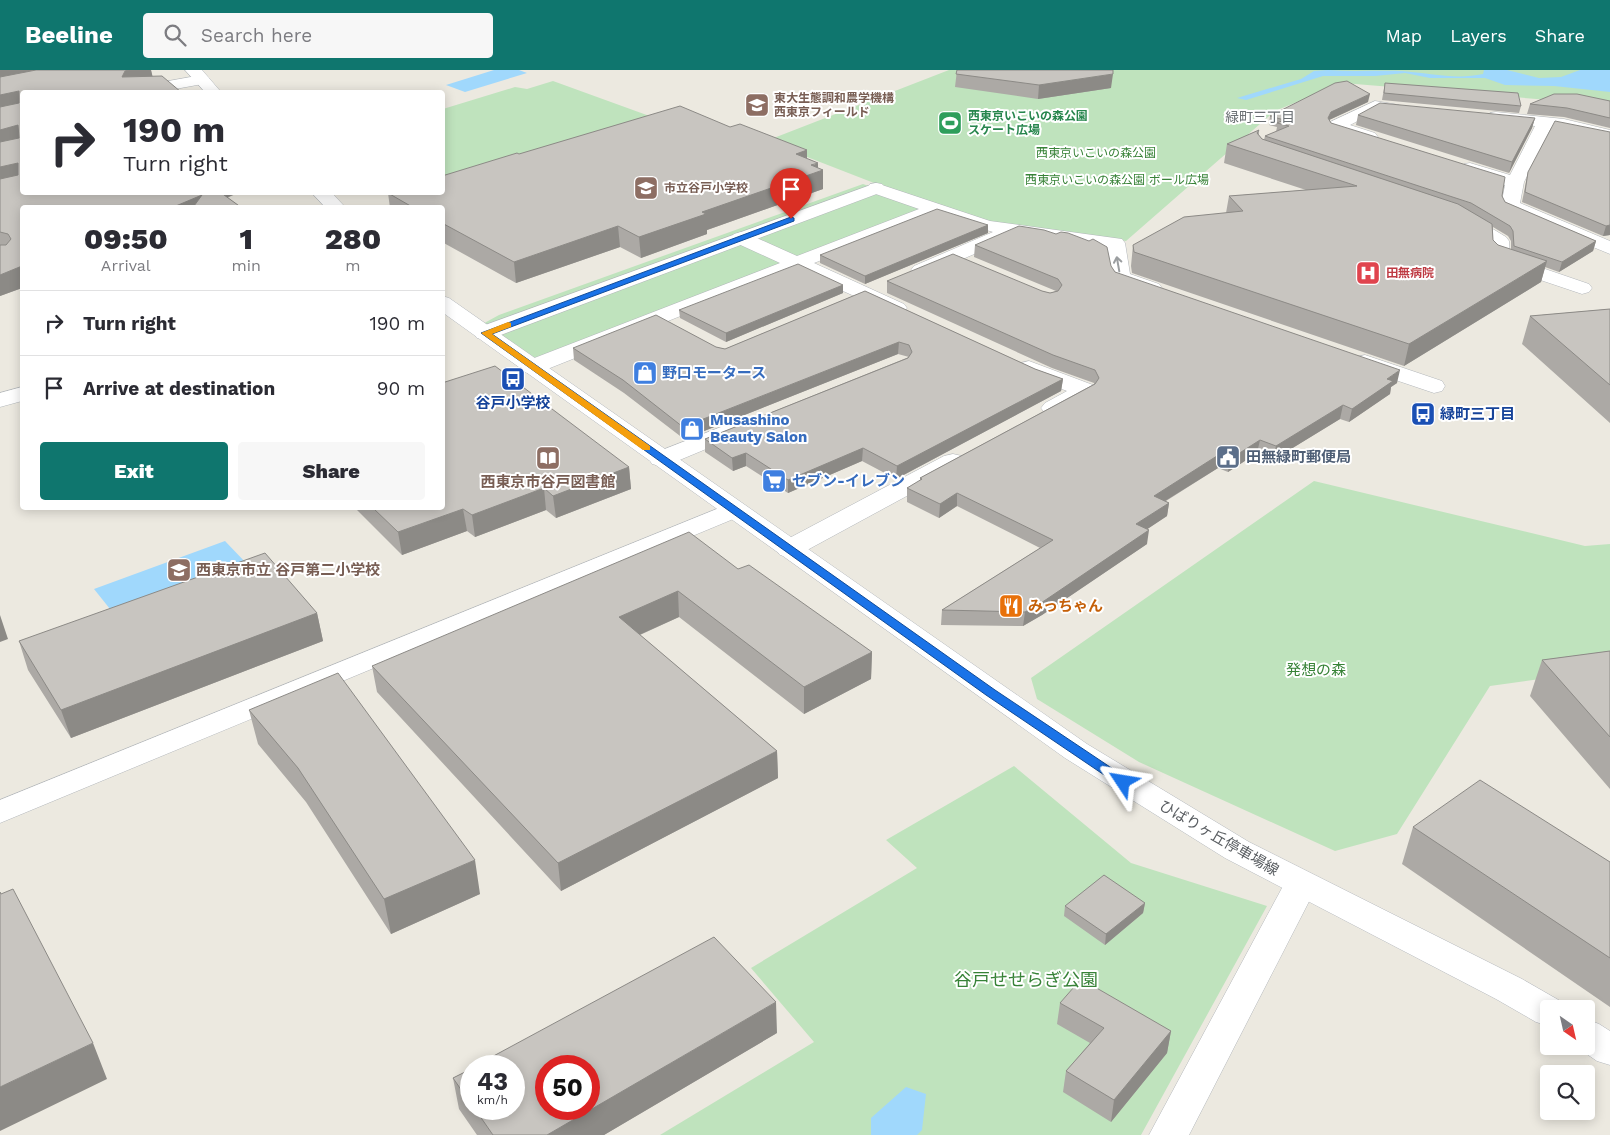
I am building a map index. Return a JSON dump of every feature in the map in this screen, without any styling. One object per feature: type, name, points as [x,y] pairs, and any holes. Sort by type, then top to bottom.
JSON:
[{"type":"street","points":[[142,90],[197,75],[211,90]]},
{"type":"street","points":[[1383,141],[1336,126],[1375,106],[1412,109]]},
{"type":"street","points":[[1478,115],[1564,124],[1610,135]]},
{"type":"street","points":[[1545,122],[1515,182],[1510,206],[1610,248]]},
{"type":"street","points":[[1459,164],[1515,182]]},
{"type":"street","points":[[486,333],[876,188],[987,226],[1115,243],[1121,278],[1174,295]]},
{"type":"street","points":[[323,195],[334,205]]},
{"type":"street","points":[[532,367],[935,209]]},
{"type":"street","points":[[1442,212],[1461,218],[1499,242],[1500,260],[1582,288]]},
{"type":"street","points":[[840,305],[1016,230]]},
{"type":"street","points":[[741,238],[920,318]]},
{"type":"street","points":[[953,257],[979,268]]},
{"type":"street","name":"ひばりヶ丘停車場線","points":[[445,304],[1076,752],[1210,835],[1540,1007]]},
{"type":"street","points":[[659,318],[684,330]]},
{"type":"street","points":[[1350,357],[1434,386]]},
{"type":"street","points":[[1008,359],[1043,375],[1085,390],[1034,418]]},
{"type":"street","points":[[0,400],[20,395]]},
{"type":"street","points":[[661,459],[755,421]]},
{"type":"street","points":[[790,549],[974,450]]},
{"type":"street","points":[[0,812],[734,510]]},
{"type":"street","points":[[1169,1135],[1301,884]]},
{"type":"street","points":[[1595,1040],[1610,1050]]},
{"type":"green space","name":"西東京いこいの森公園","points":[[949,70],[1610,70],[1610,105],[1343,83],[1275,111],[1126,241],[988,223],[874,183],[766,141]]},
{"type":"green space","points":[[553,81],[666,122],[445,189],[445,108],[515,87],[527,89]]},
{"type":"green space","points":[[863,184],[935,209],[532,367],[477,327],[499,315]]},
{"type":"green space","name":"発想の森","points":[[1314,481],[1585,546],[1610,544],[1610,669],[1490,686],[1397,834],[1335,851],[1139,762],[1037,699],[1031,678]]},
{"type":"green space","name":"谷戸せせらぎ公園","points":[[1014,766],[1131,863],[1267,906],[1141,1135],[660,1135],[814,1042],[751,968],[917,868],[886,840]]},
{"type":"water","points":[[494,70],[519,70],[527,73],[465,92],[446,85]]},
{"type":"water","points":[[1484,70],[1507,70],[1539,78],[1561,77],[1580,70],[1610,70],[1610,92],[1554,86],[1505,85],[1485,78],[1430,78],[1405,73],[1375,76],[1323,76],[1246,100],[1237,98],[1301,79],[1314,71],[1402,71],[1442,76],[1473,76],[1483,74]]},
{"type":"water","points":[[225,541],[247,564],[114,614],[94,589]]},
{"type":"water","points":[[906,1087],[926,1094],[922,1130],[917,1135],[871,1135],[871,1118]]},
{"type":"building","points":[[36,70],[129,70],[125,71],[122,77],[162,76],[179,90],[20,90],[20,195],[202,195],[178,205],[20,205],[20,267],[0,275],[0,245],[6,245],[11,239],[8,234],[0,232],[0,179],[18,175],[18,163],[0,167],[0,142],[19,138],[18,125],[0,130],[0,107],[19,103],[19,91],[0,95],[0,77]]},
{"type":"building","points":[[957,70],[1113,70],[1113,74],[1039,85],[956,74]]},
{"type":"building","points":[[1347,81],[1370,94],[1331,112],[1328,118],[1331,123],[1505,177],[1502,196],[1505,202],[1596,241],[1562,262],[1514,246],[1513,231],[1510,226],[1471,203],[1265,136],[1289,126],[1277,123],[1284,120],[1270,116],[1335,83]]},
{"type":"building","points":[[1385,83],[1518,93],[1521,106],[1384,93]]},
{"type":"building","points":[[1554,94],[1577,94],[1610,101],[1610,118],[1567,108],[1530,104]]},
{"type":"building","points":[[1380,103],[1535,118],[1512,162],[1358,115]]},
{"type":"building","points":[[680,106],[730,127],[740,124],[807,150],[796,154],[818,163],[811,165],[823,170],[702,212],[706,214],[639,237],[618,226],[514,262],[445,225],[445,205],[409,205],[391,195],[445,195],[445,175],[517,153],[519,154]]},
{"type":"building","points":[[1555,121],[1610,132],[1610,225],[1606,226],[1525,192],[1528,172]]},
{"type":"building","points":[[1259,130],[1257,133],[1262,139],[1458,204],[1492,224],[1493,240],[1498,245],[1547,261],[1409,344],[1134,252],[1133,245],[1184,217],[1243,211],[1229,196],[1357,186],[1227,144]]},
{"type":"building","points":[[202,195],[224,195],[238,205],[195,205]]},
{"type":"building","points":[[937,209],[988,225],[865,276],[820,255]]},
{"type":"building","points":[[1019,226],[1056,234],[1061,232],[1068,233],[1089,241],[1093,239],[1107,247],[1111,266],[1115,272],[1400,370],[1387,379],[1393,381],[1352,409],[1343,405],[1276,446],[1260,440],[1230,459],[1220,454],[1154,496],[1169,503],[1136,524],[1149,530],[1025,612],[942,610],[1053,540],[957,493],[940,504],[907,488],[922,479],[920,478],[1095,384],[1099,378],[1095,370],[1053,355],[887,281],[953,254],[1042,291],[1050,293],[1058,291],[1062,285],[1058,279],[975,245]]},
{"type":"building","points":[[798,264],[843,285],[726,333],[679,310]]},
{"type":"building","points":[[865,291],[1035,369],[1063,379],[897,466],[863,448],[788,480],[746,453],[732,458],[705,439],[908,358],[912,352],[909,345],[899,342],[683,427],[623,380],[573,348],[656,315],[716,347],[725,349]]},
{"type":"building","points":[[1610,309],[1610,385],[1530,316]]},
{"type":"building","points":[[495,366],[629,467],[553,496],[544,488],[472,515],[463,509],[398,532],[375,510],[445,510],[445,382]]},
{"type":"building","points":[[689,532],[738,569],[749,565],[872,652],[804,687],[678,591],[619,617],[777,751],[558,863],[372,666]]},
{"type":"building","points":[[265,553],[317,613],[61,710],[19,641]]},
{"type":"building","points":[[1610,651],[1610,737],[1542,660]]},
{"type":"building","points":[[338,673],[475,860],[384,899],[298,768],[249,710]]},
{"type":"building","points":[[1480,780],[1610,862],[1610,958],[1413,827]]},
{"type":"building","points":[[1104,875],[1145,903],[1106,934],[1065,906]]},
{"type":"building","points":[[13,889],[93,1043],[0,1087],[0,892],[1,894]]},
{"type":"building","points":[[714,937],[776,1002],[600,1104],[600,1055],[535,1055],[535,1120],[573,1120],[547,1135],[493,1135],[483,1120],[525,1120],[525,1055],[495,1055]]},
{"type":"building","points":[[1081,979],[1171,1031],[1114,1100],[1066,1071],[1104,1028],[1060,1003]]},
{"type":"building","points":[[460,1074],[460,1088],[453,1078]]},
{"type":"slow traffic","points":[[508,325],[486,333],[646,448]]},
{"type":"place","name":"東大生態調和農学機構 西東京フィールド","points":[[757,105]]},
{"type":"place","name":"西東京いこいの森公園 スケート広場","points":[[950,123]]},
{"type":"place","name":"市立谷戸小学校","points":[[646,188]]},
{"type":"place","name":"田無病院","points":[[1368,273]]},
{"type":"place","name":"野口モータース","points":[[645,373]]},
{"type":"place","name":"谷戸小学校","points":[[513,379]]},
{"type":"place","name":"緑町三丁目","points":[[1423,414]]},
{"type":"place","name":"Musashino Beauty Salon","points":[[692,429]]},
{"type":"place","name":"田無緑町郵便局","points":[[1228,457]]},
{"type":"place","name":"西東京市谷戸図書館","points":[[548,458]]},
{"type":"place","name":"セブン-イレブン","points":[[774,481]]},
{"type":"place","name":"西東京市立 谷戸第二小学校","points":[[179,570]]},
{"type":"place","name":"みっちゃん","points":[[1011,606]]},
{"type":"district","name":"緑町三丁目","points":[[1260,117]]},
{"type":"route","points":[[791,219],[486,333],[562,389],[990,692],[1123,782]]},
{"type":"park label","name":"西東京いこいの森公園 ボール広場","points":[[1117,180]]}]
